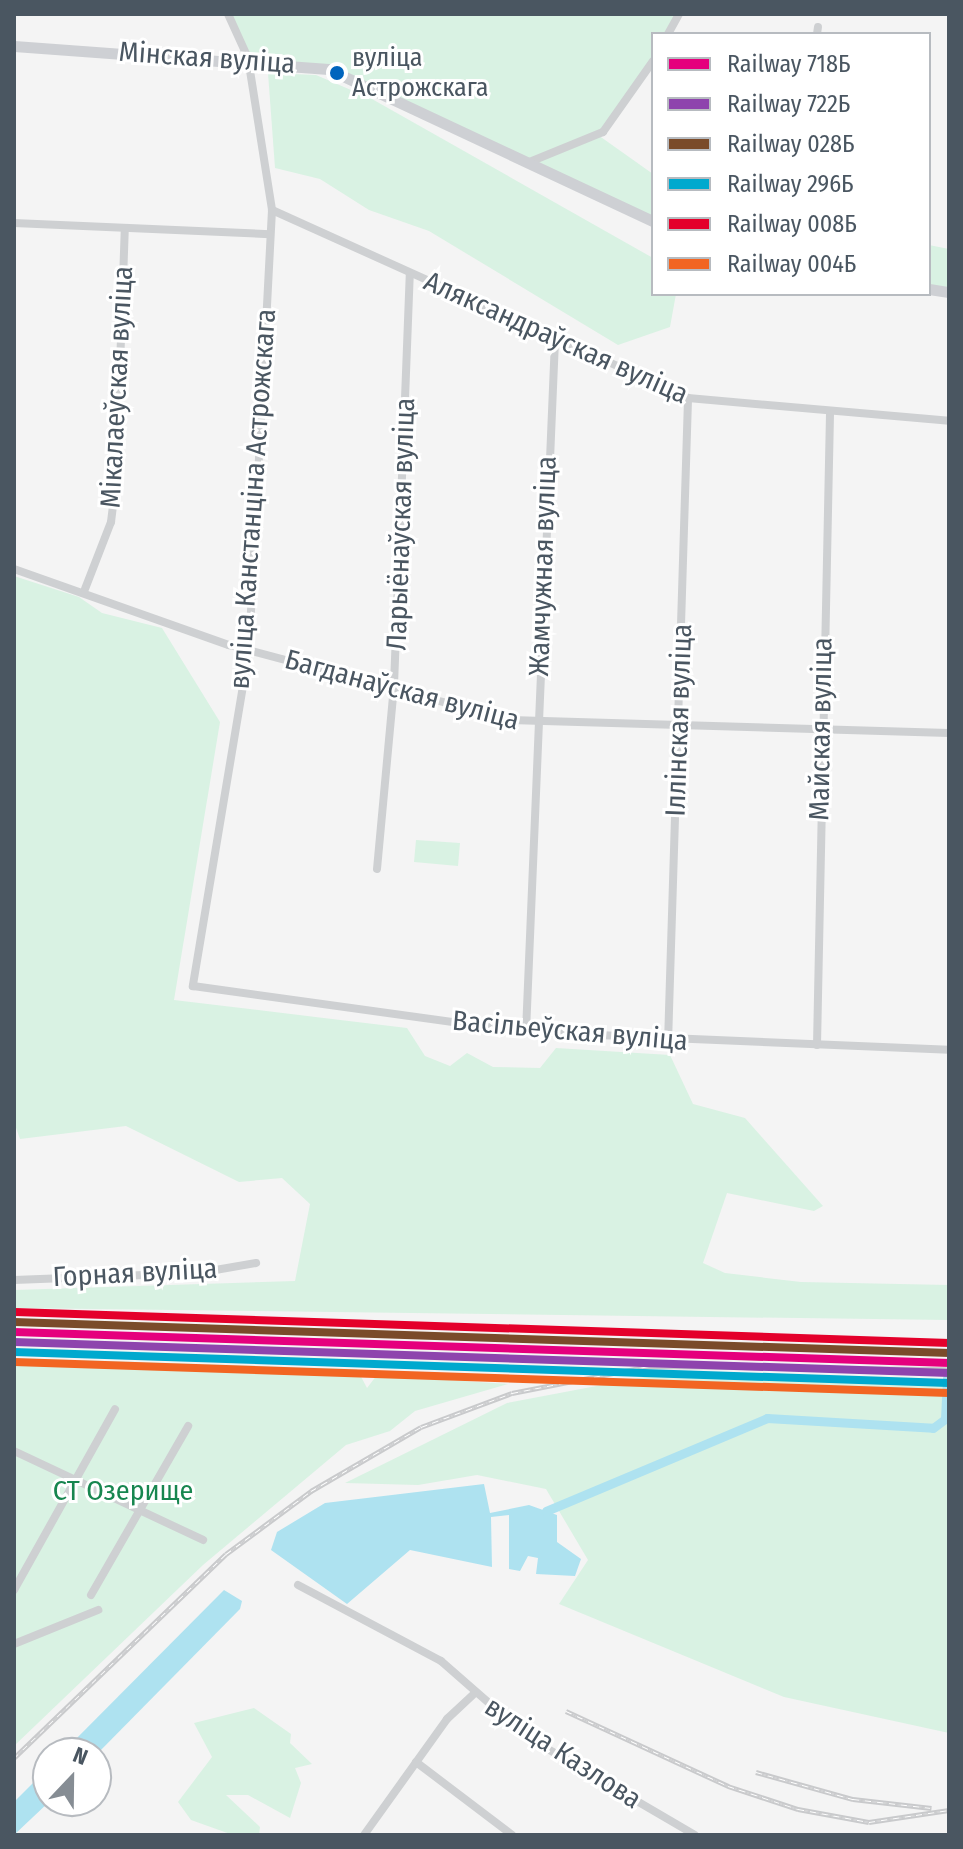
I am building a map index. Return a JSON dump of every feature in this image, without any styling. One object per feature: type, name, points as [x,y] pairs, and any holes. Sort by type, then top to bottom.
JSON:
[{"type":"main road","name":"Мінская вуліца","points":[[14,46],[248,58],[328,69],[651,220]]},
{"type":"street","name":"вуліца Канстанціна Астрожскага","points":[[193,986],[249,650],[272,210],[248,58],[228,14]]},
{"type":"street","points":[[669,32],[679,14]]},
{"type":"street","points":[[527,163],[603,132],[651,64]]},
{"type":"street","name":"Аляксандраўская вуліца","points":[[272,210],[555,341],[688,398],[830,414],[949,421]]},
{"type":"street","points":[[14,223],[270,234]]},
{"type":"street","name":"Мікалаеўская вуліца","points":[[85,589],[111,522],[116,481],[125,228]]},
{"type":"street","name":"Ларыёнаўская вуліца","points":[[377,869],[394,685],[410,273]]},
{"type":"street","name":"Жамчужная вуліца","points":[[526,1032],[555,341]]},
{"type":"street","name":"Іллінская вуліца","points":[[668,1043],[688,398]]},
{"type":"street","name":"Майская вуліца","points":[[817,1045],[819,730],[830,414]]},
{"type":"street","name":"Багданаўская вуліца","points":[[14,569],[85,589],[249,650],[394,685],[537,725],[949,733]]},
{"type":"street","name":"Васільеўская вуліца","points":[[193,986],[526,1032],[668,1043],[949,1050]]},
{"type":"street","name":"Горная вуліца","points":[[14,1280],[198,1273],[256,1263]]},
{"type":"street","points":[[14,1590],[115,1409]]},
{"type":"street","points":[[91,1595],[188,1426]]},
{"type":"street","points":[[15,1453],[203,1540]]},
{"type":"street","name":"вуліца Казлова","points":[[298,1585],[441,1661],[473,1695],[540,1746],[695,1835]]},
{"type":"street","points":[[14,1644],[98,1610]]},
{"type":"street","name":"вуліца Казлова","points":[[364,1835],[416,1762],[473,1695]]},
{"type":"street","points":[[416,1762],[512,1835]]},
{"type":"green space","points":[[228,14],[679,14],[669,32],[651,32],[651,64],[598,135],[651,173],[651,220],[345,76],[248,58]]},
{"type":"green space","points":[[268,73],[316,75],[372,99],[651,257],[651,296],[676,296],[670,327],[618,345],[429,231],[369,210],[320,179],[275,168]]},
{"type":"green space","points":[[931,245],[949,249],[949,292],[931,289]]},
{"type":"green space","points":[[14,576],[79,597],[102,613],[162,628],[220,722],[174,1000],[407,1028],[425,1056],[450,1066],[467,1053],[493,1067],[540,1068],[556,1048],[670,1055],[693,1104],[745,1118],[823,1206],[814,1211],[727,1193],[703,1263],[725,1273],[801,1282],[949,1285],[949,1320],[14,1308],[14,1290],[295,1281],[310,1204],[282,1178],[239,1182],[126,1126],[20,1139],[14,1122]]},
{"type":"green space","points":[[416,840],[460,843],[458,866],[414,862]]},
{"type":"green space","name":"СТ Озерище","points":[[14,1358],[357,1369],[367,1388],[377,1375],[508,1384],[415,1411],[390,1431],[346,1445],[203,1565],[14,1746]]},
{"type":"green space","points":[[660,1374],[949,1382],[949,1733],[784,1697],[559,1604],[588,1560],[546,1489],[477,1475],[418,1485],[345,1483],[507,1403]]},
{"type":"green space","points":[[254,1708],[291,1734],[290,1743],[312,1764],[295,1768],[301,1783],[290,1818],[248,1795],[226,1795],[260,1827],[259,1835],[233,1835],[191,1820],[178,1802],[212,1757],[194,1723]]},
{"type":"water","points":[[484,1484],[490,1513],[529,1505],[557,1515],[557,1542],[581,1559],[575,1576],[536,1574],[538,1558],[528,1556],[520,1571],[509,1569],[509,1515],[491,1517],[492,1567],[410,1550],[347,1604],[271,1550],[277,1532],[325,1503]]},
{"type":"water","points":[[224,1590],[242,1601],[240,1609],[112,1739],[78,1737]]},
{"type":"water","points":[[32,1784],[33,1817],[14,1835],[14,1802]]},
{"type":"waterway","points":[[546,1511],[767,1418],[933,1428],[945,1419],[947,1378]]},
{"type":"railway","points":[[14,1758],[226,1554],[311,1491],[421,1427],[512,1393],[650,1366],[949,1369]]},
{"type":"railway","points":[[566,1711],[728,1786],[798,1809],[869,1822],[949,1810]]},
{"type":"railway","points":[[756,1772],[853,1799],[931,1808]]},
{"type":"rail line","name":"008Б","points":[[15,1312],[949,1343]]},
{"type":"rail line","name":"028Б","points":[[14,1322],[949,1353]]},
{"type":"rail line","name":"718Б","points":[[14,1332],[949,1363]]},
{"type":"rail line","name":"722Б","points":[[14,1342],[949,1373]]},
{"type":"rail line","name":"296Б","points":[[14,1352],[948,1383]]},
{"type":"rail line","name":"004Б","points":[[14,1362],[948,1393]]},
{"type":"place","name":"вуліца Астрожскага","points":[[337,73]]}]
